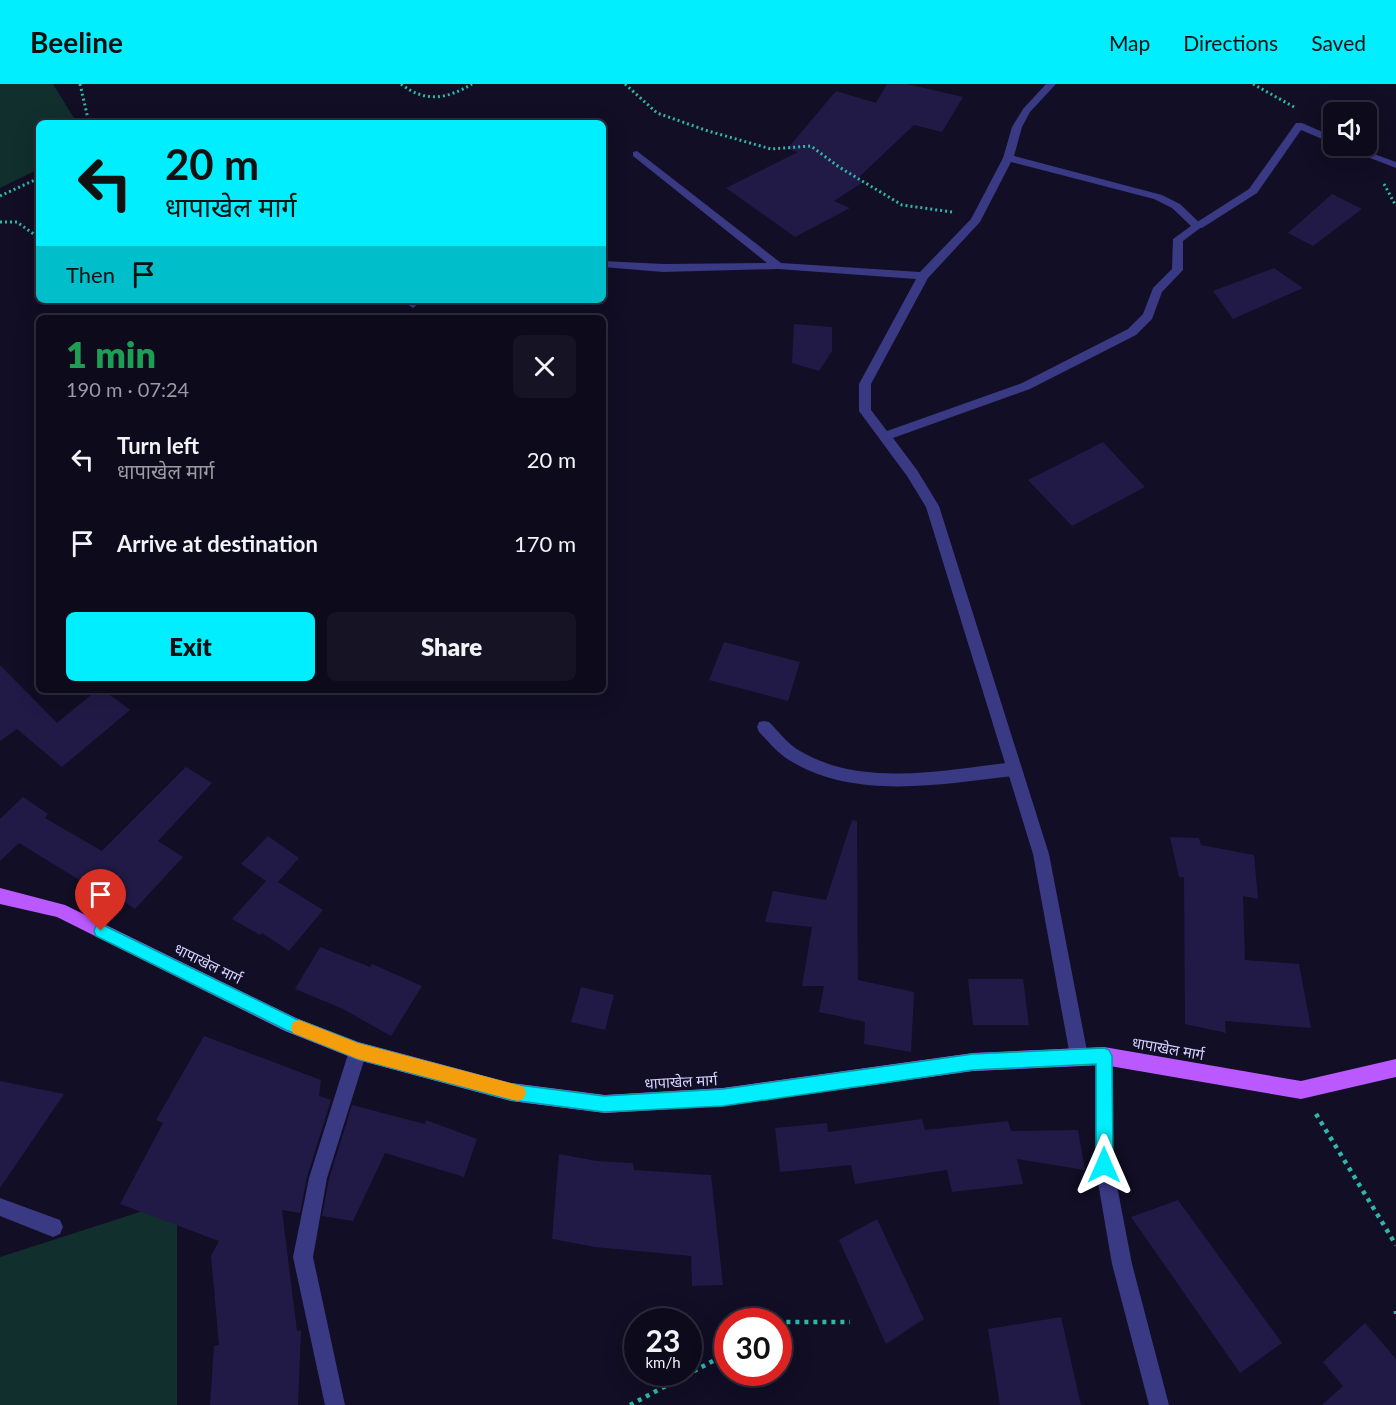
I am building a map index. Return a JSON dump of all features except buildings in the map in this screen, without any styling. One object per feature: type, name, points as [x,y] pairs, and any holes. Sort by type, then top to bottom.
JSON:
[{"type":"main road","name":"धापाखेल मार्ग","points":[[0,896],[59,910],[291,1025],[358,1051],[511,1092],[604,1104],[723,1097],[973,1062],[1079,1056],[1104,1056],[1301,1090],[1396,1068]]},
{"type":"street","points":[[1051,84],[1026,111],[1017,127],[1008,158],[976,220],[923,276],[866,384],[865,411],[912,473],[932,506],[1041,854],[1079,1056]]},
{"type":"street","points":[[883,437],[1026,386],[1132,332],[1148,316],[1157,291],[1177,270],[1178,239],[1253,191],[1299,125],[1323,136]]},
{"type":"street","points":[[637,154],[778,266]]},
{"type":"street","points":[[1371,156],[1396,165]]},
{"type":"street","points":[[1008,158],[1158,197],[1176,206],[1198,226]]},
{"type":"street","points":[[606,264],[663,268],[778,266],[923,276]]},
{"type":"street","points":[[764,727],[794,756],[822,768],[867,778],[925,779],[1014,769]]},
{"type":"street","points":[[335,1405],[303,1257],[318,1178],[358,1051]]},
{"type":"street","points":[[1104,1056],[1104,1165],[1122,1264],[1159,1405]]},
{"type":"street","points":[[0,1207],[53,1227]]},
{"type":"path","points":[[81,84],[88,120]]},
{"type":"path","points":[[402,84],[423,96],[444,99],[472,84]]},
{"type":"path","points":[[625,84],[657,114],[771,149],[811,146],[839,167],[902,205],[939,208],[976,220]]},
{"type":"path","points":[[0,196],[36,179]]},
{"type":"path","points":[[0,222],[16,220],[24,223],[36,235]]},
{"type":"path","points":[[1301,1090],[1396,1245]]},
{"type":"path","points":[[792,1322],[850,1322]]},
{"type":"path","points":[[630,1405],[714,1360]]},
{"type":"green space","points":[[0,84],[53,84],[75,120],[36,120],[36,170],[0,188]]},
{"type":"green space","points":[[177,1200],[177,1405],[0,1405],[0,1257]]},
{"type":"slow traffic","points":[[299,1028],[358,1051],[518,1093]]},
{"type":"route","points":[[101,931],[291,1025],[358,1051],[511,1092],[604,1104],[723,1097],[973,1062],[1104,1056],[1104,1165]]}]
